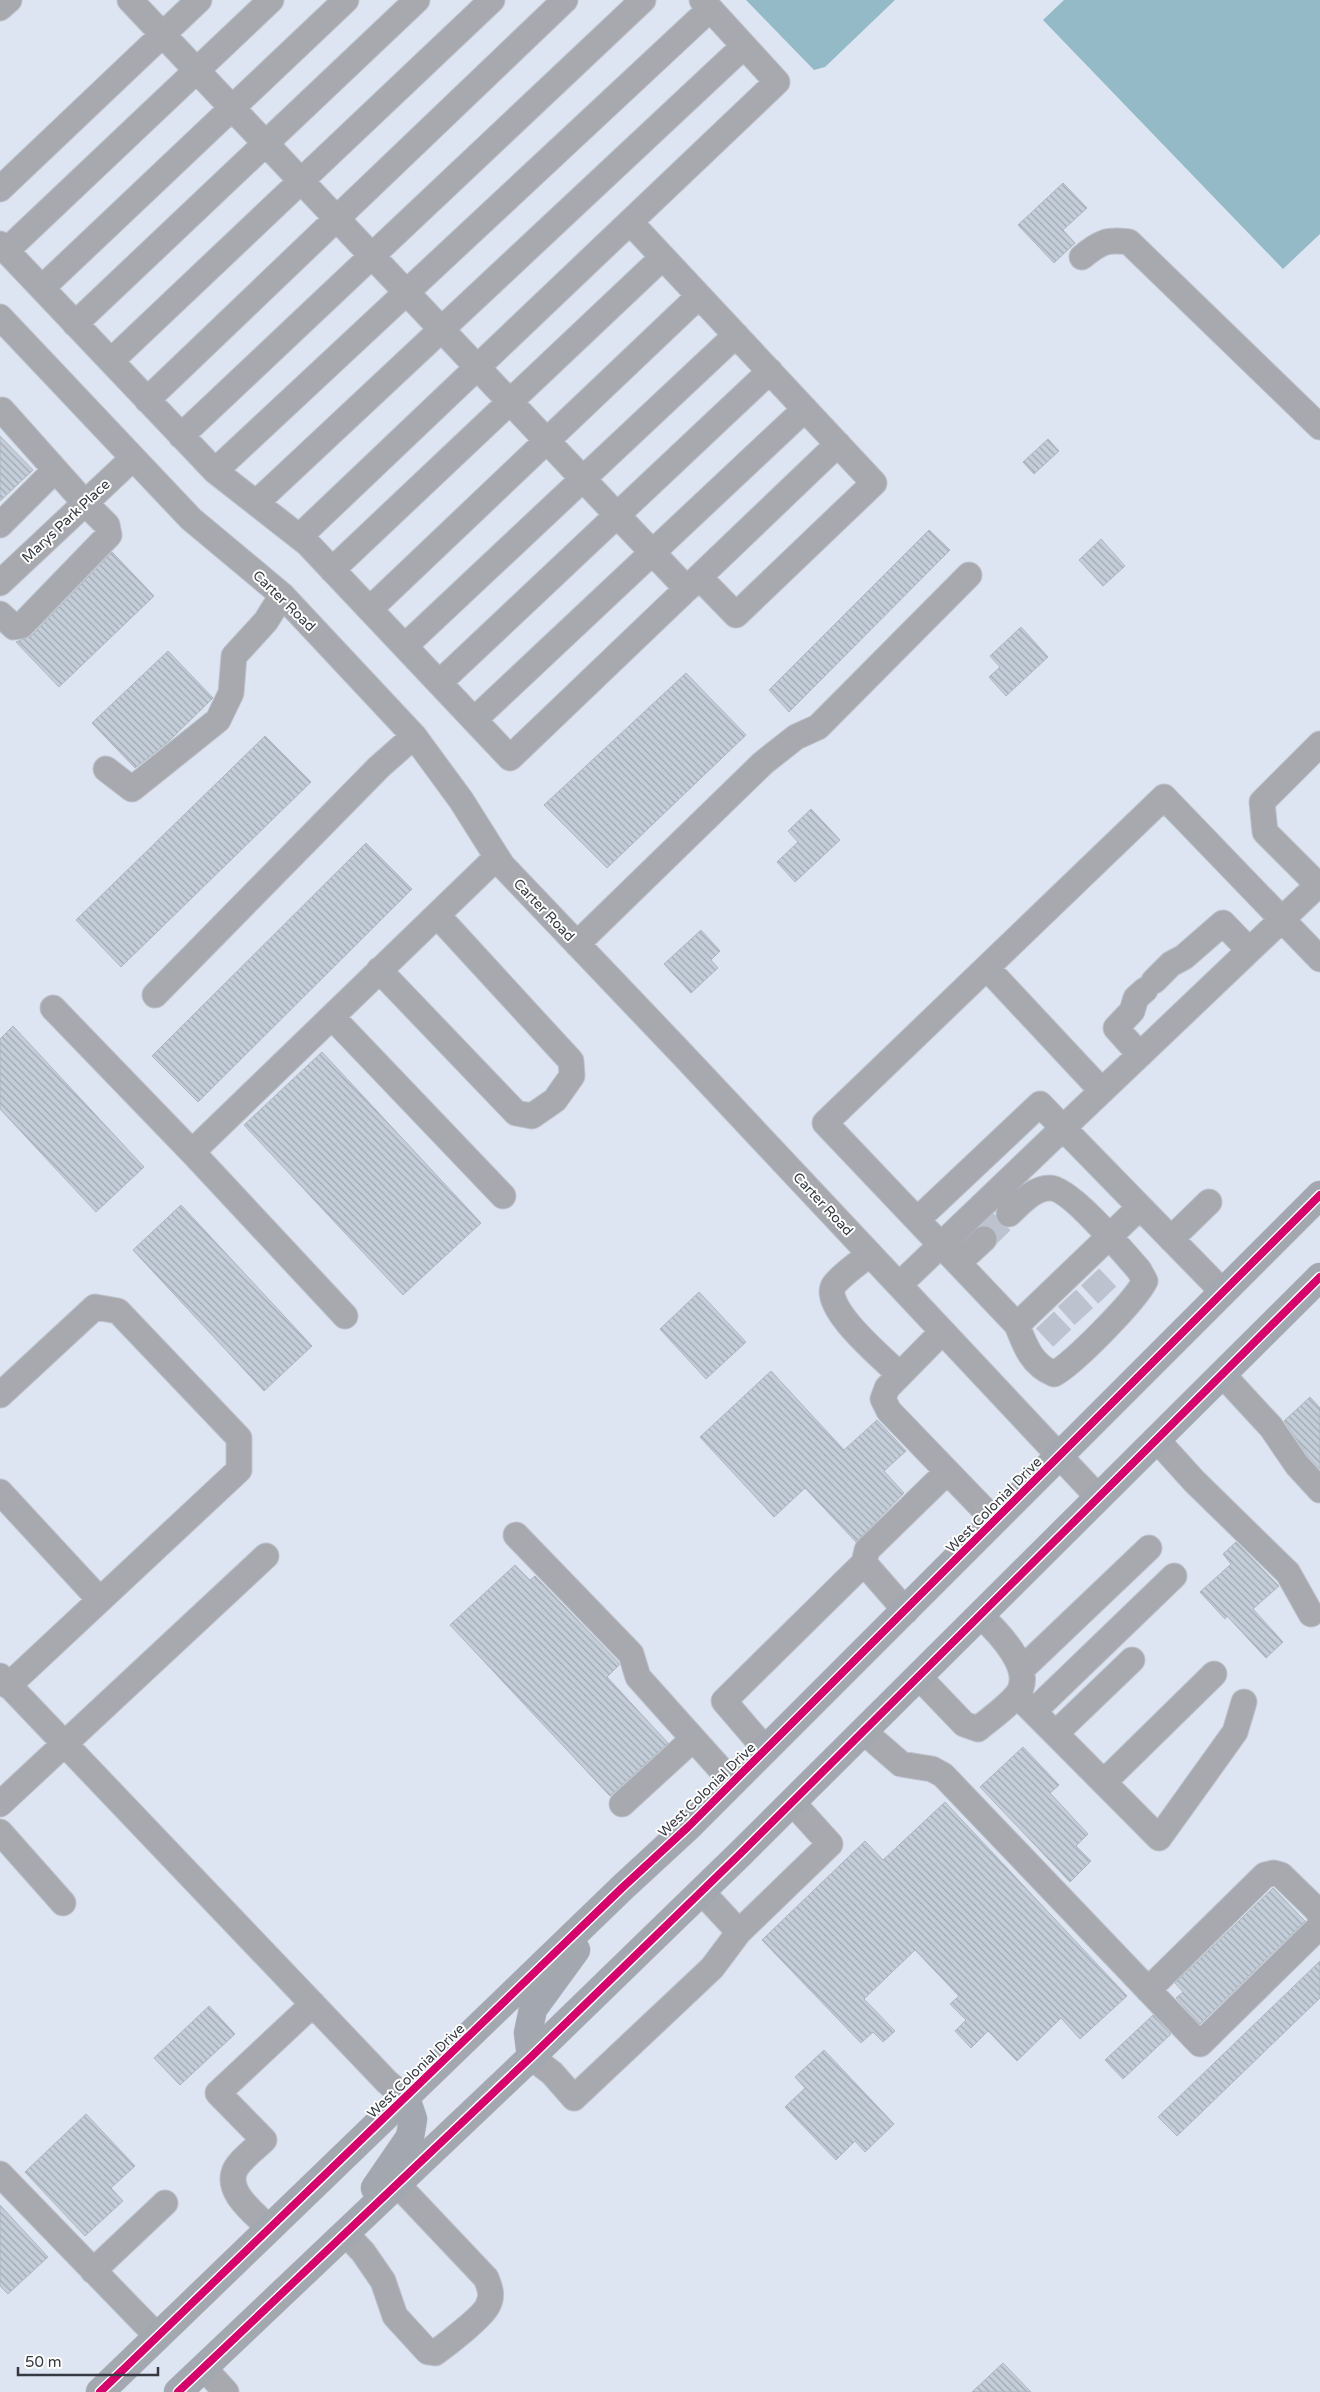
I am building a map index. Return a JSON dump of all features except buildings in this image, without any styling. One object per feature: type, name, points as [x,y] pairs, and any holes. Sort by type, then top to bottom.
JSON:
[{"type":"highway","name":"West Colonial Drive","points":[[100,2392],[733,1783],[1320,1195]]},
{"type":"highway","points":[[178,2392],[531,2057],[792,1802],[1320,1277]]},
{"type":"highway","points":[[531,2057],[528,2033],[533,2009],[623,1887]]},
{"type":"highway","points":[[345,2233],[410,2137],[413,2119],[406,2098]]},
{"type":"street","points":[[0,8],[9,0]]},
{"type":"street","points":[[130,0],[652,552],[736,615],[874,483],[630,222]]},
{"type":"street","points":[[0,189],[199,0]]},
{"type":"street","points":[[271,0],[3,247],[215,472],[299,537],[370,609],[510,758],[838,444]]},
{"type":"street","points":[[42,288],[346,0]]},
{"type":"street","points":[[75,324],[416,0]]},
{"type":"street","points":[[111,361],[492,0]]},
{"type":"street","points":[[147,400],[565,0]]},
{"type":"street","points":[[181,436],[643,0]]},
{"type":"street","points":[[215,472],[407,293],[706,5],[777,82],[299,537]]},
{"type":"street","points":[[256,503],[744,46]]},
{"type":"street","points":[[1082,257],[1096,246],[1111,240],[1129,242],[1320,427]]},
{"type":"street","points":[[332,570],[663,257]]},
{"type":"street","points":[[370,609],[699,296]]},
{"type":"street","name":"Carter Road","points":[[0,317],[132,459],[191,519],[282,595],[414,736],[461,800],[502,865],[1098,1497]]},
{"type":"street","points":[[405,646],[736,335]]},
{"type":"street","points":[[439,683],[770,371]]},
{"type":"street","points":[[474,720],[805,409]]},
{"type":"street","points":[[0,412],[2,410],[85,503],[108,525],[108,535],[21,626],[14,627],[0,614]]},
{"type":"street","name":"Marys Park Place","points":[[0,583],[132,459]]},
{"type":"street","points":[[0,524],[55,470]]},
{"type":"street","points":[[36,549],[66,579]]},
{"type":"street","points":[[578,944],[763,762],[796,737],[818,727],[969,575]]},
{"type":"street","points":[[106,769],[132,790],[218,720],[232,693],[234,656],[266,621],[282,595]]},
{"type":"street","points":[[155,995],[379,767],[414,736]]},
{"type":"street","points":[[899,1285],[1282,919],[1319,886],[1265,832],[1262,802],[1320,744]]},
{"type":"street","points":[[1032,1318],[958,1263],[825,1123],[1164,797],[1320,959]]},
{"type":"street","points":[[192,1152],[497,857]]},
{"type":"street","points":[[379,970],[516,1113],[532,1116],[555,1100],[572,1076],[571,1061],[437,915]]},
{"type":"street","points":[[1140,1055],[1116,1028],[1132,1011],[1136,998],[1171,964],[1184,957],[1222,924],[1250,950]]},
{"type":"street","points":[[1132,1011],[1146,1009],[1183,973],[1184,957]]},
{"type":"street","points":[[987,968],[1102,1091]]},
{"type":"street","points":[[53,1008],[192,1152],[345,1316]]},
{"type":"street","points":[[332,1017],[503,1196]]},
{"type":"street","points":[[917,1220],[1040,1104],[1223,1292]]},
{"type":"street","points":[[1009,1214],[1028,1196],[1038,1190],[1049,1188],[1060,1190],[1109,1237],[1139,1270],[1145,1282],[1140,1293],[1116,1304],[1071,1348],[1065,1368],[1054,1374],[1045,1370],[1026,1348],[1032,1318],[1084,1272],[1109,1237],[1140,1208]]},
{"type":"street","points":[[1171,1239],[1209,1202]]},
{"type":"street","points":[[958,1263],[984,1239]]},
{"type":"street","points":[[870,1254],[834,1285],[832,1296],[836,1309],[900,1375]]},
{"type":"street","points":[[0,1394],[95,1307],[118,1310],[239,1438],[239,1470],[100,1600],[4,1681],[387,2082],[406,2098]]},
{"type":"street","points":[[942,1332],[887,1388],[883,1398],[889,1411],[994,1521]]},
{"type":"street","points":[[1222,1374],[1271,1427],[1297,1465],[1320,1490]]},
{"type":"street","points":[[1156,1439],[1194,1481],[1288,1573],[1311,1614]]},
{"type":"street","points":[[766,1750],[724,1701],[864,1563],[867,1550],[876,1540],[947,1472]]},
{"type":"street","points":[[0,1492],[100,1600]]},
{"type":"street","points":[[516,1535],[631,1654],[638,1677],[733,1783]]},
{"type":"street","points":[[1021,1670],[1149,1548]]},
{"type":"street","points":[[0,1804],[266,1556]]},
{"type":"street","points":[[864,1563],[906,1611]]},
{"type":"street","points":[[918,1676],[964,1724],[978,1729],[1026,1703],[1174,1576]]},
{"type":"street","points":[[980,1615],[1012,1650],[1021,1670],[1026,1703],[1105,1781],[1159,1838],[1235,1732],[1244,1702]]},
{"type":"street","points":[[1056,1733],[1132,1660]]},
{"type":"street","points":[[1105,1781],[1214,1674]]},
{"type":"street","points":[[863,1731],[901,1764],[932,1769],[943,1775],[1200,2044],[1320,1926]]},
{"type":"street","points":[[622,1804],[693,1739]]},
{"type":"street","points":[[531,2057],[552,2073],[574,2098],[712,1968],[739,1932],[830,1844],[792,1802]]},
{"type":"street","points":[[0,1832],[63,1903]]},
{"type":"street","points":[[1148,1990],[1265,1875],[1274,1873],[1280,1875],[1317,1910],[1320,1916]]},
{"type":"street","points":[[701,1891],[739,1932]]},
{"type":"street","points":[[270,2229],[234,2191],[232,2178],[236,2167],[264,2140],[218,2093],[313,2004]]},
{"type":"street","points":[[0,2174],[158,2337]]},
{"type":"street","points":[[345,2233],[363,2252],[384,2281],[395,2316],[428,2352],[435,2353],[447,2344],[488,2306],[491,2291],[486,2278],[397,2184]]},
{"type":"street","points":[[93,2271],[165,2203]]},
{"type":"street","points":[[204,2368],[226,2392]]},
{"type":"water","points":[[746,0],[895,0],[825,67],[814,70]]},
{"type":"water","points":[[1064,0],[1320,0],[1320,234],[1283,269],[1043,20]]},
{"type":"tunnel","points":[[984,1239],[1009,1214]]},
{"type":"tunnel","points":[[1090,1277],[1110,1298]]},
{"type":"tunnel","points":[[1067,1298],[1087,1320]]},
{"type":"tunnel","points":[[1045,1320],[1065,1341]]},
{"type":"cycle path","points":[[100,2392],[623,1887],[688,1827],[1320,1195]]},
{"type":"cycle path","points":[[178,2392],[531,2057],[740,1854],[1320,1277]]}]
